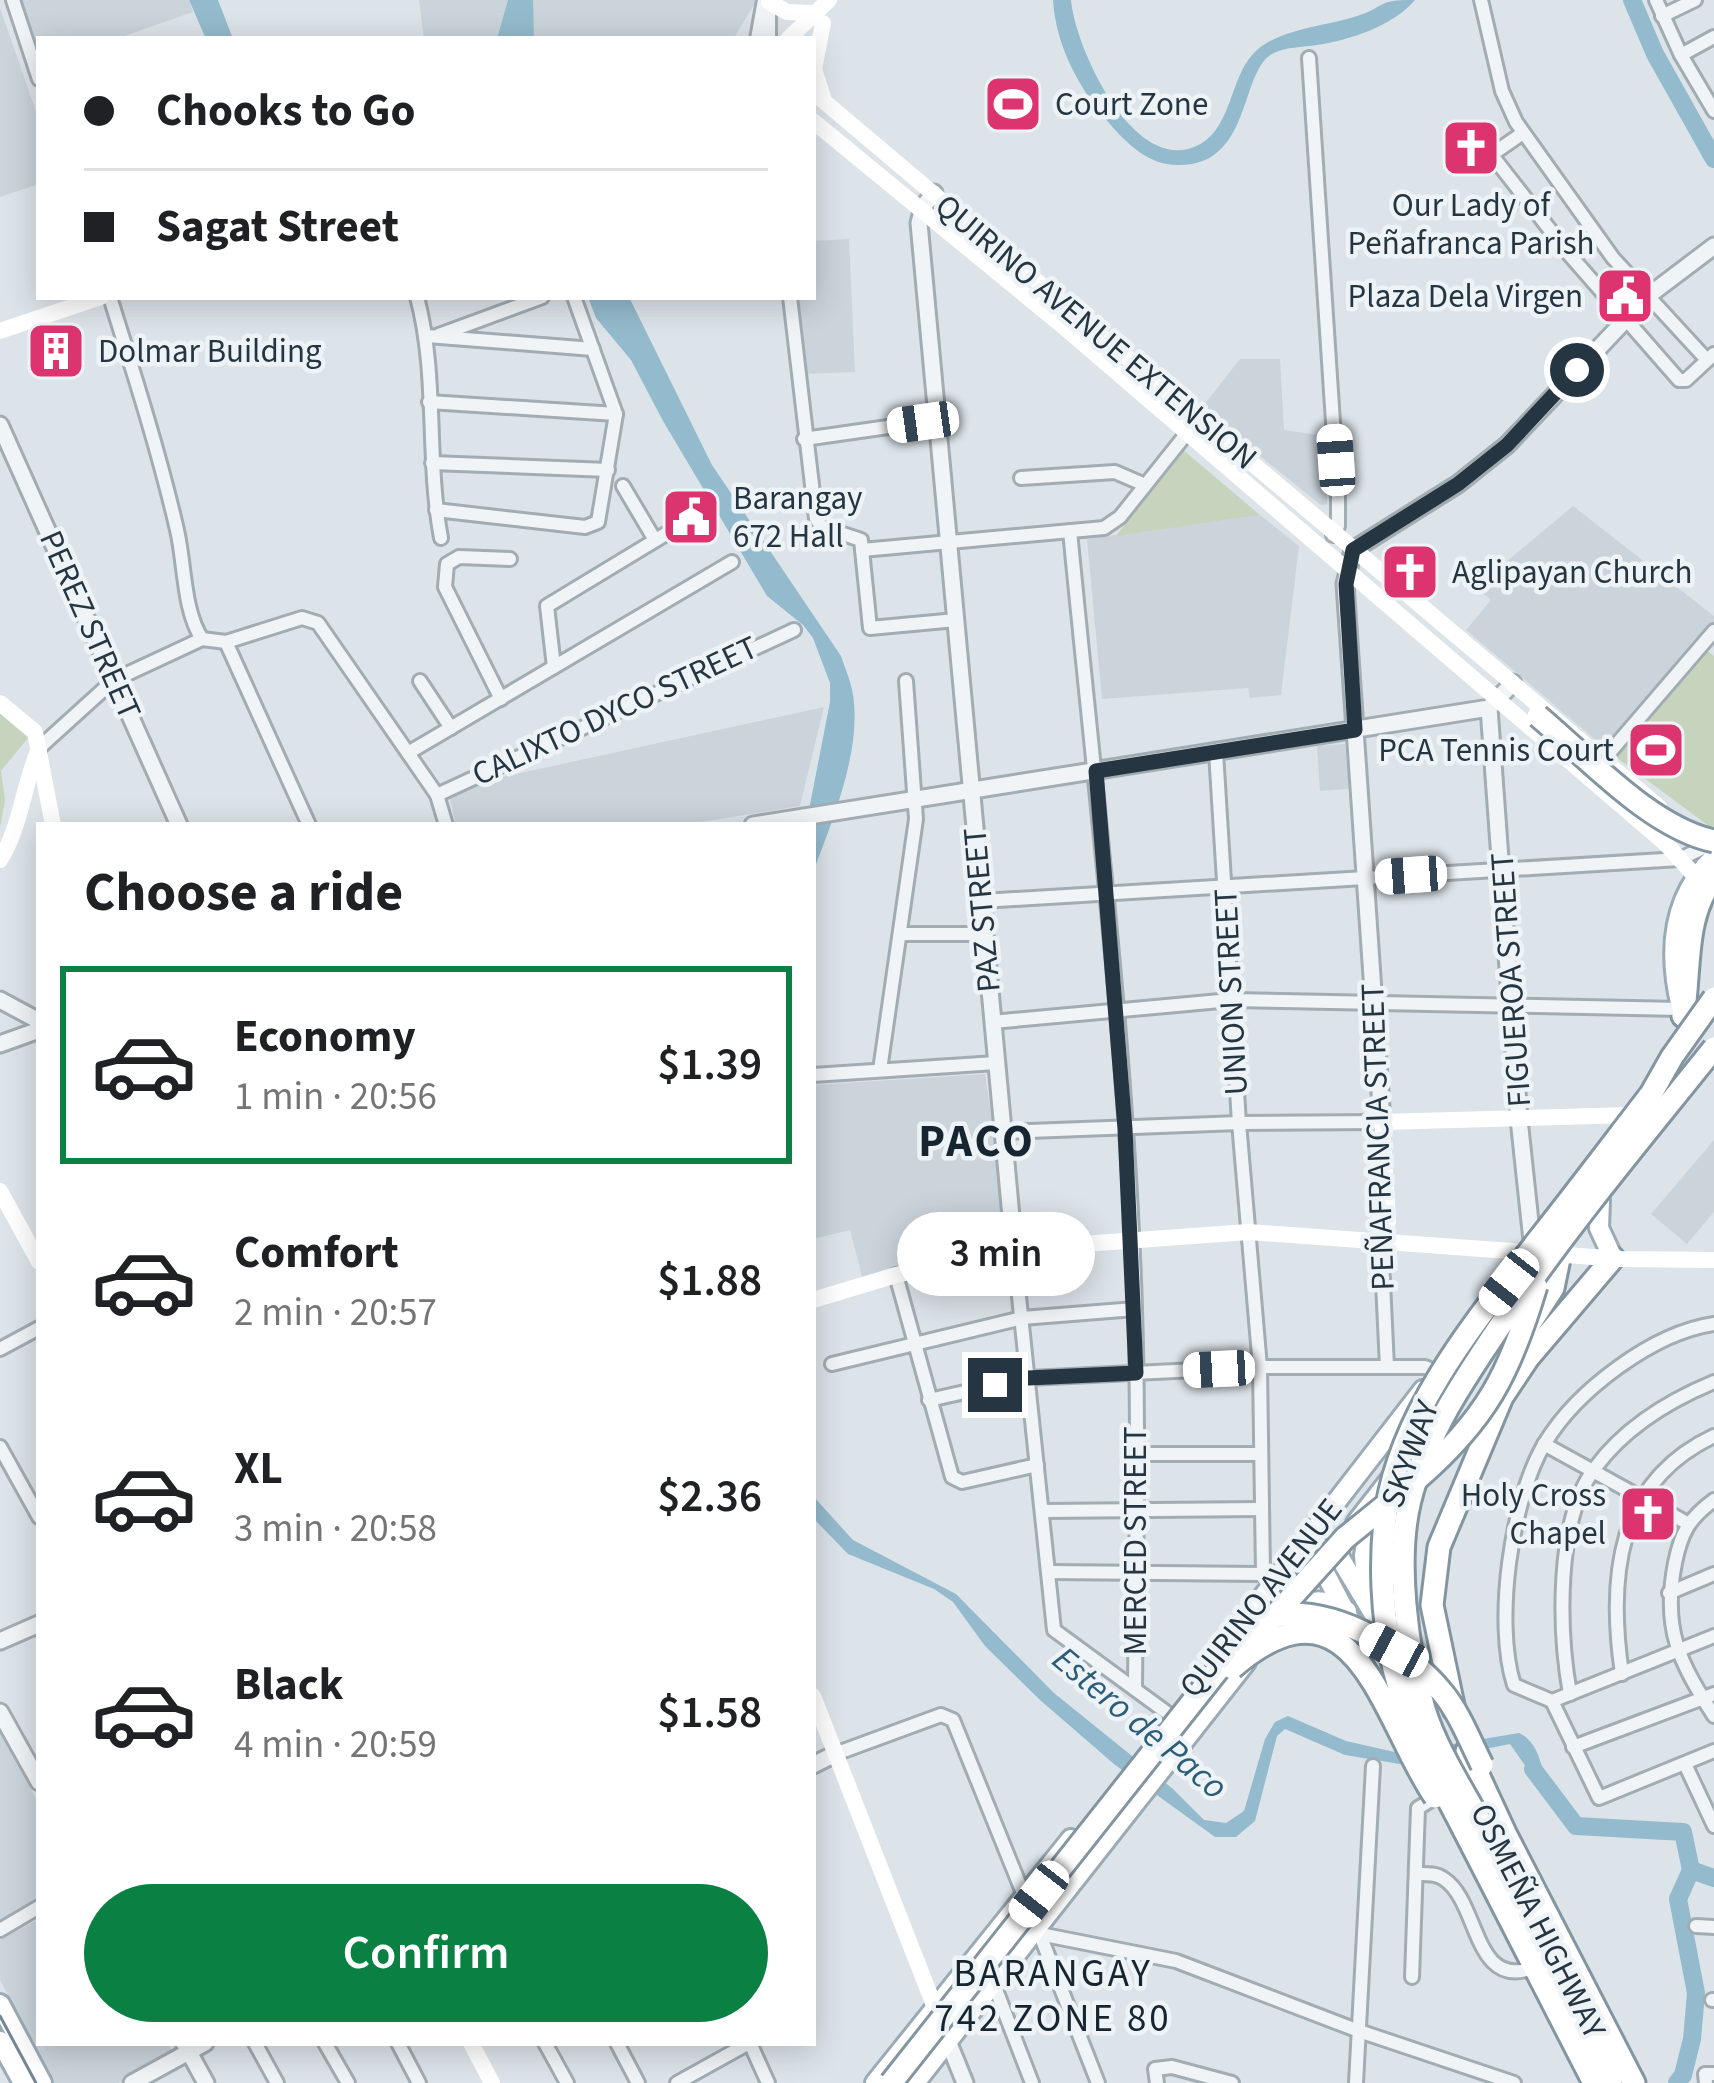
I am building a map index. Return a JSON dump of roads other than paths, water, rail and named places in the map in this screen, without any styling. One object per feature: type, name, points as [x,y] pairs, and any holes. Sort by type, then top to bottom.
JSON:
[{"type":"highway","points":[[1538,716],[1664,821],[1713,849]]},
{"type":"highway","points":[[1682,1012],[1690,977],[1690,929],[1705,880]]},
{"type":"highway","points":[[1651,1094],[1714,1000]]},
{"type":"highway","name":"SKYWAY","points":[[1593,2083],[1409,1714],[1395,1672],[1384,1589],[1388,1503],[1420,1412],[1485,1309],[1714,1015]]},
{"type":"highway","name":"SKYWAY","points":[[1611,2083],[1424,1711],[1408,1630],[1408,1506],[1423,1458],[1459,1386],[1545,1256],[1714,1048]]},
{"type":"highway","points":[[1545,1256],[1553,1288],[1497,1374],[1466,1490],[1439,1546],[1435,1632],[1459,1749],[1634,2083]]},
{"type":"highway","points":[[901,2083],[1228,1671],[1323,1559],[1452,1450],[1479,1418],[1513,1354],[1545,1256]]},
{"type":"highway","points":[[1485,1431],[1528,1358],[1613,1258]]},
{"type":"highway","points":[[891,2083],[1247,1633],[1268,1618],[1288,1614],[1354,1629],[1394,1650],[1444,1693],[1545,1890],[1564,1947]]},
{"type":"highway","points":[[1228,1671],[1284,1633],[1311,1631],[1338,1641],[1365,1666],[1416,1769],[1439,1804],[1463,1828]]},
{"type":"main road","points":[[767,1],[787,12],[823,10]]},
{"type":"main road","points":[[792,36],[823,10]]},
{"type":"main road","points":[[816,56],[823,10]]},
{"type":"main road","points":[[816,78],[831,107]]},
{"type":"main road","name":"QUIRINO AVENUE EXTENSION","points":[[816,94],[928,200],[1120,364],[1333,535],[1350,558],[1495,704],[1705,880]]},
{"type":"main road","name":"QUIRINO AVENUE EXTENSION","points":[[816,123],[928,200]]},
{"type":"main road","points":[[0,331],[97,300]]},
{"type":"main road","name":"QUIRINO AVENUE EXTENSION","points":[[1120,364],[1187,433],[1513,683],[1713,849]]},
{"type":"main road","points":[[0,703],[30,726],[39,748],[52,822]]},
{"type":"main road","points":[[0,860],[10,844],[39,748]]},
{"type":"main road","points":[[1705,880],[1713,849]]},
{"type":"main road","name":"QUIRINO AVENUE","points":[[915,2083],[1474,1373],[1631,1115],[1714,1000]]},
{"type":"main road","name":"QUIRINO AVENUE","points":[[1678,1047],[1682,1012]]},
{"type":"main road","points":[[1683,1096],[1696,1063],[1714,1038]]},
{"type":"main road","name":"QUIRINO AVENUE","points":[[875,2083],[1170,1715],[1269,1578],[1306,1540],[1437,1372],[1600,1201],[1714,1057]]},
{"type":"main road","points":[[1382,1122],[1631,1115]]},
{"type":"main road","name":"PEÑAFRANCIA STREET","points":[[1381,1240],[1388,1221],[1382,1122]]},
{"type":"main road","points":[[0,1191],[36,1257]]},
{"type":"main road","points":[[1600,1201],[1599,1228],[1613,1258]]},
{"type":"main road","points":[[816,1299],[1014,1249],[1248,1232],[1545,1256],[1714,1260]]},
{"type":"main road","points":[[1371,1608],[1364,1573],[1366,1537],[1386,1484]]},
{"type":"main road","points":[[1306,1540],[1371,1608],[1440,1730]]},
{"type":"main road","points":[[1328,1559],[1347,1611],[1412,1745]]},
{"type":"main road","points":[[1286,1612],[1312,1601],[1330,1602],[1347,1611]]},
{"type":"main road","points":[[1364,1644],[1385,1633]]},
{"type":"main road","points":[[816,1704],[948,2041]]},
{"type":"main road","name":"OSMEÑA HIGHWAY","points":[[1459,1749],[1621,2083]]},
{"type":"main road","name":"OSMEÑA HIGHWAY","points":[[1423,1766],[1593,2083]]},
{"type":"main road","points":[[0,2004],[42,2083]]},
{"type":"main road","points":[[0,2042],[23,2083]]},
{"type":"main road","points":[[473,2046],[492,2083]]},
{"type":"street","points":[[14,0],[36,70]]},
{"type":"street","points":[[1481,0],[1502,91],[1523,133],[1597,236],[1648,296],[1710,357],[1684,381],[1624,318],[1494,158],[1494,152],[1523,133]]},
{"type":"street","points":[[1656,0],[1714,111]]},
{"type":"street","points":[[1662,16],[1696,0]]},
{"type":"street","points":[[759,36],[767,1]]},
{"type":"street","points":[[767,1],[769,36]]},
{"type":"street","points":[[1681,55],[1714,37]]},
{"type":"street","points":[[1310,58],[1338,498],[1339,526],[1333,535]]},
{"type":"street","points":[[1700,87],[1714,79]]},
{"type":"street","name":"PAZ STREET","points":[[928,200],[919,223],[992,1022],[1054,1630],[1135,1690]]},
{"type":"street","points":[[1350,558],[1507,445],[1624,318],[1714,246]]},
{"type":"street","points":[[107,300],[154,445],[178,532],[194,622],[202,639]]},
{"type":"street","points":[[418,300],[433,335],[429,402],[441,538]]},
{"type":"street","points":[[433,335],[533,300]]},
{"type":"street","points":[[436,510],[593,527],[598,521],[616,414],[575,300]]},
{"type":"street","points":[[790,300],[818,524],[862,545],[1112,524],[1187,433]]},
{"type":"street","points":[[433,335],[592,349]]},
{"type":"street","points":[[429,402],[616,414]]},
{"type":"street","points":[[805,439],[937,421]]},
{"type":"street","name":"PEREZ STREET","points":[[0,425],[178,822]]},
{"type":"street","points":[[432,463],[608,470]]},
{"type":"street","points":[[1021,478],[1115,472],[1145,485]]},
{"type":"street","points":[[623,486],[655,540]]},
{"type":"street","points":[[554,667],[548,606],[674,529]]},
{"type":"street","name":"MERCED STREET","points":[[1070,531],[1096,771],[1132,1240],[1135,1690]]},
{"type":"street","points":[[862,545],[870,628],[956,620]]},
{"type":"street","points":[[501,699],[446,586],[445,571],[459,557],[510,559]]},
{"type":"street","name":"PEÑAFRANCIA STREET","points":[[1350,558],[1355,730],[1382,1122]]},
{"type":"street","points":[[408,753],[732,562]]},
{"type":"street","points":[[39,748],[114,680],[202,639],[226,642],[302,618],[317,622],[437,795],[445,822]]},
{"type":"street","name":"CALIXTO DYCO STREET","points":[[437,795],[794,630]]},
{"type":"street","points":[[1604,759],[1714,631]]},
{"type":"street","points":[[226,642],[308,822]]},
{"type":"street","points":[[420,681],[451,728]]},
{"type":"street","points":[[880,1070],[916,819],[906,681]]},
{"type":"street","points":[[771,822],[1495,704],[1513,683]]},
{"type":"street","name":"FIGUEROA STREET","points":[[1495,704],[1520,1119],[1545,1256]]},
{"type":"street","name":"UNION STREET","points":[[1216,752],[1260,1367],[1262,1509],[1269,1578]]},
{"type":"street","points":[[982,902],[1680,860],[1713,849]]},
{"type":"street","points":[[901,934],[985,934]]},
{"type":"street","points":[[0,1000],[36,1024]]},
{"type":"street","points":[[992,1022],[1231,1000],[1682,1012]]},
{"type":"street","points":[[0,1044],[36,1027]]},
{"type":"street","points":[[816,1075],[996,1063]]},
{"type":"street","points":[[1004,1132],[1382,1122]]},
{"type":"street","name":"PEÑAFRANCIA STREET","points":[[1381,1240],[1387,1366]]},
{"type":"street","points":[[896,1276],[928,1400],[956,1482],[1037,1465]]},
{"type":"street","points":[[832,1364],[1022,1318],[1135,1309]]},
{"type":"street","points":[[1714,1324],[1650,1347],[1617,1369],[1544,1444],[1515,1534],[1507,1662],[1514,1685],[1552,1701],[1599,1798],[1714,1751]]},
{"type":"street","points":[[0,1349],[36,1330]]},
{"type":"street","points":[[928,1400],[1028,1378],[1260,1367],[1426,1367],[1437,1372]]},
{"type":"street","points":[[1570,1694],[1562,1648],[1564,1581],[1574,1517],[1592,1471],[1659,1408],[1714,1382]]},
{"type":"street","points":[[1622,1673],[1618,1572],[1641,1498],[1689,1448],[1714,1436]]},
{"type":"street","points":[[1544,1444],[1687,1522]]},
{"type":"street","points":[[0,1447],[36,1512]]},
{"type":"street","points":[[1136,1454],[1261,1454]]},
{"type":"street","points":[[1714,1500],[1687,1522],[1670,1593],[1669,1625],[1677,1652],[1708,1696],[1714,1716]]},
{"type":"street","points":[[1042,1511],[1262,1509]]},
{"type":"street","points":[[1048,1572],[1269,1578]]},
{"type":"street","points":[[1670,1593],[1714,1574]]},
{"type":"street","points":[[0,1641],[36,1625]]},
{"type":"street","points":[[1552,1701],[1714,1636]]},
{"type":"street","points":[[1135,1690],[1170,1715]]},
{"type":"street","points":[[1573,1748],[1708,1696]]},
{"type":"street","points":[[0,1712],[36,1777]]},
{"type":"street","points":[[816,1764],[941,1715],[953,1720],[1098,2083]]},
{"type":"street","points":[[1685,1764],[1714,1826]]},
{"type":"street","points":[[1356,2083],[1373,1766]]},
{"type":"street","points":[[1412,1976],[1418,1808],[1439,1796]]},
{"type":"street","points":[[1416,1874],[1441,1875],[1451,1885],[1491,1962],[1509,1972],[1530,1969]]},
{"type":"street","points":[[0,1930],[36,1909]]},
{"type":"street","points":[[1696,1926],[1714,1927]]},
{"type":"street","points":[[1038,1930],[1176,1961],[1359,2031],[1514,2083]]},
{"type":"street","points":[[993,1982],[1032,2083]]},
{"type":"street","points":[[948,2041],[964,2083]]},
{"type":"street","points":[[257,2046],[277,2083]]},
{"type":"street","points":[[328,2046],[348,2083]]},
{"type":"street","points":[[400,2046],[419,2083]]},
{"type":"street","points":[[547,2046],[567,2083]]},
{"type":"street","points":[[619,2046],[638,2083]]},
{"type":"street","points":[[676,2083],[700,2077],[746,2046]]},
{"type":"street","points":[[751,2046],[768,2083]]},
{"type":"street","points":[[132,2083],[186,2047],[206,2083]]},
{"type":"street","points":[[1157,2083],[1155,2069],[1172,2067],[1232,2083]]},
{"type":"water","points":[[189,0],[218,0],[232,36],[205,36]]},
{"type":"water","points":[[508,0],[533,0],[534,36],[498,36]]},
{"type":"water","points":[[1053,0],[1071,0],[1095,74],[1129,124],[1149,141],[1171,150],[1194,147],[1215,130],[1244,66],[1263,46],[1289,33],[1366,13],[1388,2],[1415,0],[1370,30],[1272,54],[1262,64],[1231,136],[1219,151],[1201,162],[1177,165],[1139,152],[1098,110],[1064,50]]},
{"type":"water","points":[[589,300],[630,300],[712,465],[841,656],[853,697],[852,745],[843,789],[816,864],[816,822],[807,822],[830,683],[813,638],[767,596],[631,360],[596,318]]},
{"type":"water","points":[[816,1499],[853,1540],[956,1594],[1054,1693],[1173,1789],[1204,1820],[1226,1823],[1244,1811],[1265,1739],[1275,1722],[1288,1716],[1346,1741],[1399,1753],[1519,1733],[1535,1749],[1547,1788],[1510,1744],[1406,1765],[1345,1755],[1285,1729],[1277,1736],[1255,1821],[1236,1837],[1215,1837],[1114,1764],[1040,1700],[985,1646],[953,1602],[934,1589],[848,1554],[816,1521]]},
{"type":"waterway","points":[[1632,0],[1655,54],[1714,159]]},
{"type":"waterway","name":"Estero de Paco","points":[[1533,1769],[1576,1826],[1683,1832],[1691,1870]]},
{"type":"waterway","points":[[1691,1870],[1714,1878]]},
{"type":"waterway","points":[[1677,2083],[1692,2039],[1696,1993],[1678,1899],[1691,1870]]},
{"type":"tram line","points":[[0,2016],[36,2083]]},
{"type":"place","name":"Court Zone","points":[[1013,104]]},
{"type":"place","name":"Our Lady of Peñafranca Parish","points":[[1471,148]]},
{"type":"place","name":"Plaza Dela Virgen","points":[[1625,296]]},
{"type":"place","name":"Dolmar Building","points":[[56,351]]},
{"type":"place","name":"Barangay 672 Hall","points":[[691,517]]},
{"type":"place","name":"Aglipayan Church","points":[[1410,572]]},
{"type":"place","name":"PCA Tennis Court","points":[[1656,750]]},
{"type":"place","name":"Holy Cross Chapel","points":[[1648,1514]]},
{"type":"district","name":"PACO","points":[[977,1142]]},
{"type":"district","name":"BARANGAY 742 ZONE 80","points":[[1053,1996]]}]
